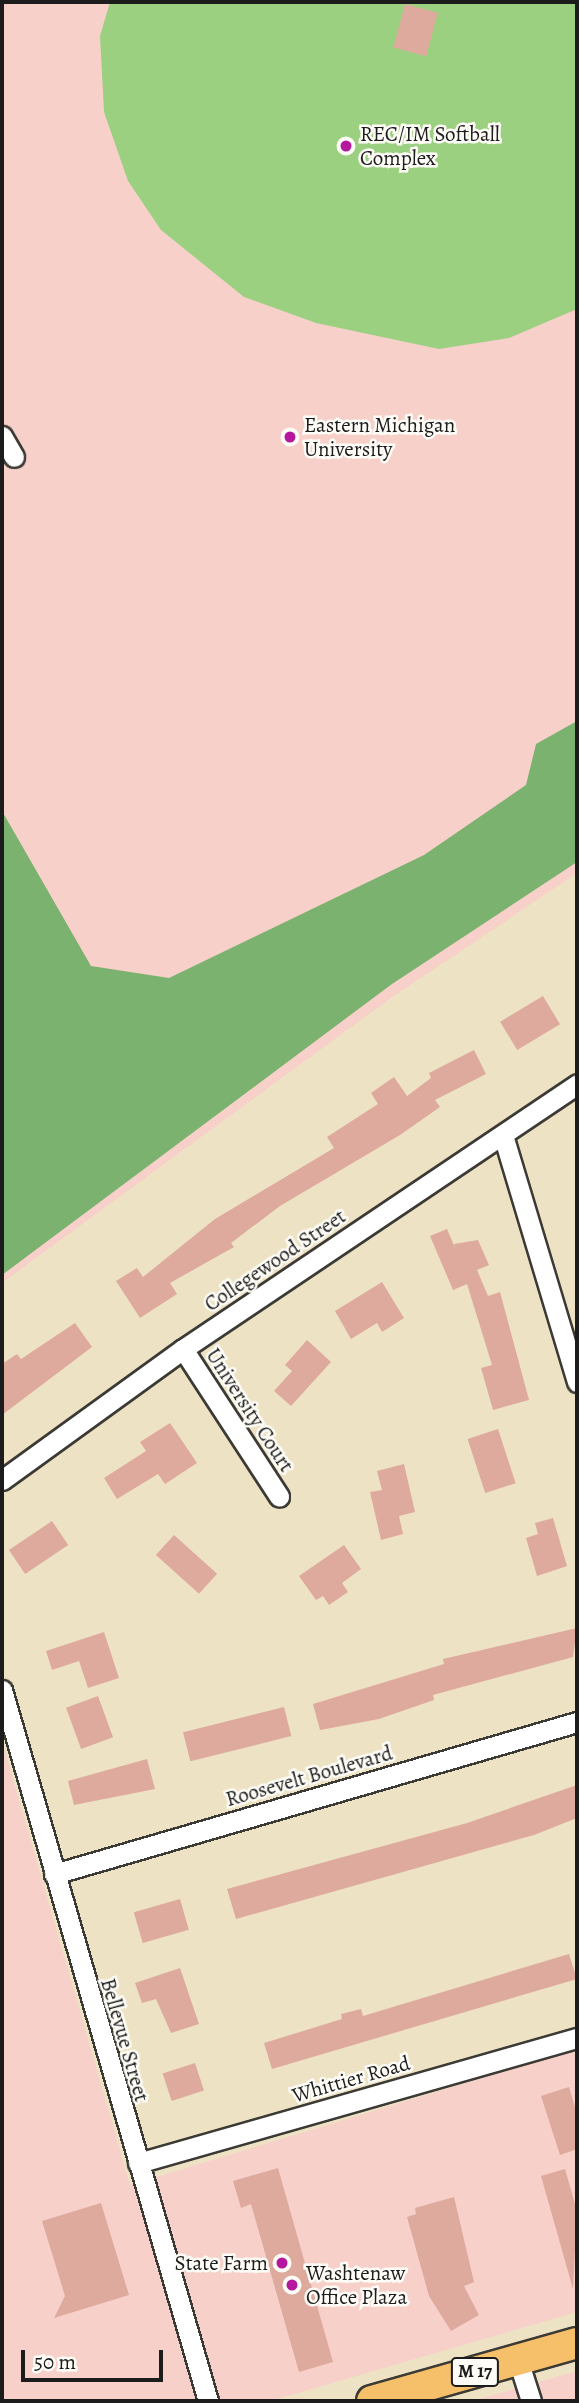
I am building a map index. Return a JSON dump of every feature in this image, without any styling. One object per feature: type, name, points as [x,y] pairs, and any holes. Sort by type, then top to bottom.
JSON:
[{"type":"main road","name":"M 17","points":[[372,2401],[577,2343]]},
{"type":"street","points":[[2,436],[14,457]]},
{"type":"street","name":"Collegewood Street","points":[[2,1480],[183,1349],[577,1084]]},
{"type":"street","points":[[503,1135],[577,1382]]},
{"type":"street","name":"University Court","points":[[183,1349],[279,1496]]},
{"type":"street","name":"Bellevue Street","points":[[2,1690],[208,2401]]},
{"type":"street","name":"Roosevelt Boulevard","points":[[54,1874],[577,1721]]},
{"type":"street","name":"Whittier Road","points":[[138,2163],[577,2038]]},
{"type":"street","points":[[519,2360],[531,2401]]},
{"type":"shaded area","name":"Eastern Michigan University","points":[[2,2],[577,2],[577,873],[395,995],[2,1283]]},
{"type":"shaded area","points":[[2,1741],[130,2185],[577,2049],[577,2312],[270,2401],[2,2401]]},
{"type":"shaded area","points":[[577,2371],[577,2401],[472,2401]]},
{"type":"green space","name":"REC/IM Softball Complex","points":[[110,2],[577,2],[577,309],[509,338],[439,349],[316,323],[244,297],[161,230],[128,181],[104,112],[100,36]]},
{"type":"green space","points":[[577,721],[577,862],[392,984],[2,1275],[2,811],[91,966],[169,978],[424,855],[526,785],[536,744]]},
{"type":"building","points":[[405,4],[438,13],[426,56],[393,47]]},
{"type":"building","points":[[543,996],[560,1024],[517,1050],[500,1022]]},
{"type":"building","points":[[474,1050],[486,1074],[435,1100],[440,1107],[400,1135],[280,1206],[231,1243],[234,1247],[170,1283],[177,1294],[140,1318],[116,1281],[137,1268],[143,1277],[215,1219],[334,1148],[327,1137],[378,1104],[371,1093],[394,1077],[407,1096],[431,1078],[429,1073]]},
{"type":"building","points":[[447,1229],[456,1250],[454,1244],[478,1240],[489,1265],[477,1270],[488,1296],[500,1292],[529,1400],[493,1410],[481,1368],[492,1365],[467,1284],[453,1290],[430,1236]]},
{"type":"building","points":[[382,1282],[404,1318],[382,1332],[377,1323],[351,1339],[335,1311]]},
{"type":"building","points":[[75,1323],[92,1347],[2,1415],[2,1364],[17,1354],[21,1359]]},
{"type":"building","points":[[307,1340],[331,1362],[291,1406],[274,1391],[292,1371],[285,1365]]},
{"type":"building","points":[[170,1423],[197,1463],[165,1484],[158,1474],[117,1499],[104,1478],[146,1451],[140,1442]]},
{"type":"building","points":[[498,1429],[516,1483],[485,1493],[468,1439]]},
{"type":"building","points":[[404,1464],[415,1512],[399,1516],[403,1534],[381,1540],[370,1492],[382,1490],[377,1471]]},
{"type":"building","points":[[553,1518],[567,1566],[537,1576],[526,1538],[538,1534],[535,1523]]},
{"type":"building","points":[[52,1521],[68,1545],[25,1574],[9,1550]]},
{"type":"building","points":[[174,1535],[217,1574],[199,1594],[156,1555]]},
{"type":"building","points":[[344,1545],[361,1569],[342,1583],[348,1592],[329,1605],[323,1596],[316,1600],[299,1576]]},
{"type":"building","points":[[577,1628],[573,1657],[433,1695],[434,1700],[379,1719],[320,1730],[313,1704],[444,1664],[443,1659]]},
{"type":"building","points":[[104,1632],[119,1678],[88,1688],[79,1661],[52,1670],[46,1651]]},
{"type":"building","points":[[98,1696],[113,1737],[81,1749],[66,1708]]},
{"type":"building","points":[[284,1707],[291,1736],[190,1761],[183,1732]]},
{"type":"building","points":[[147,1759],[155,1789],[74,1805],[68,1781]]},
{"type":"building","points":[[577,1785],[577,1818],[534,1835],[236,1919],[227,1889],[467,1823]]},
{"type":"building","points":[[180,1899],[189,1930],[143,1943],[134,1912]]},
{"type":"building","points":[[569,1954],[577,1979],[272,2069],[264,2043],[342,2019],[341,2014],[361,2009],[363,2016]]},
{"type":"building","points":[[180,1968],[199,2024],[171,2033],[156,1999],[142,2003],[135,1983]]},
{"type":"building","points":[[195,2063],[204,2091],[172,2101],[163,2074]]},
{"type":"building","points":[[569,2087],[577,2114],[577,2149],[560,2155],[541,2096]]},
{"type":"building","name":"Washtenaw Office Plaza","points":[[278,2168],[333,2362],[299,2372],[251,2204],[241,2208],[233,2181]]},
{"type":"building","points":[[565,2169],[577,2211],[573,2289],[541,2176]]},
{"type":"building","points":[[454,2197],[474,2282],[464,2286],[479,2315],[451,2331],[429,2296],[407,2217],[416,2214],[415,2208]]},
{"type":"building","points":[[101,2203],[129,2295],[54,2318],[65,2296],[42,2221]]},
{"type":"place","name":"REC/IM Softball Complex","points":[[346,146]]},
{"type":"place","name":"Eastern Michigan University","points":[[290,437]]},
{"type":"place","name":"State Farm","points":[[282,2263]]},
{"type":"place","name":"Washtenaw Office Plaza","points":[[292,2285]]}]
